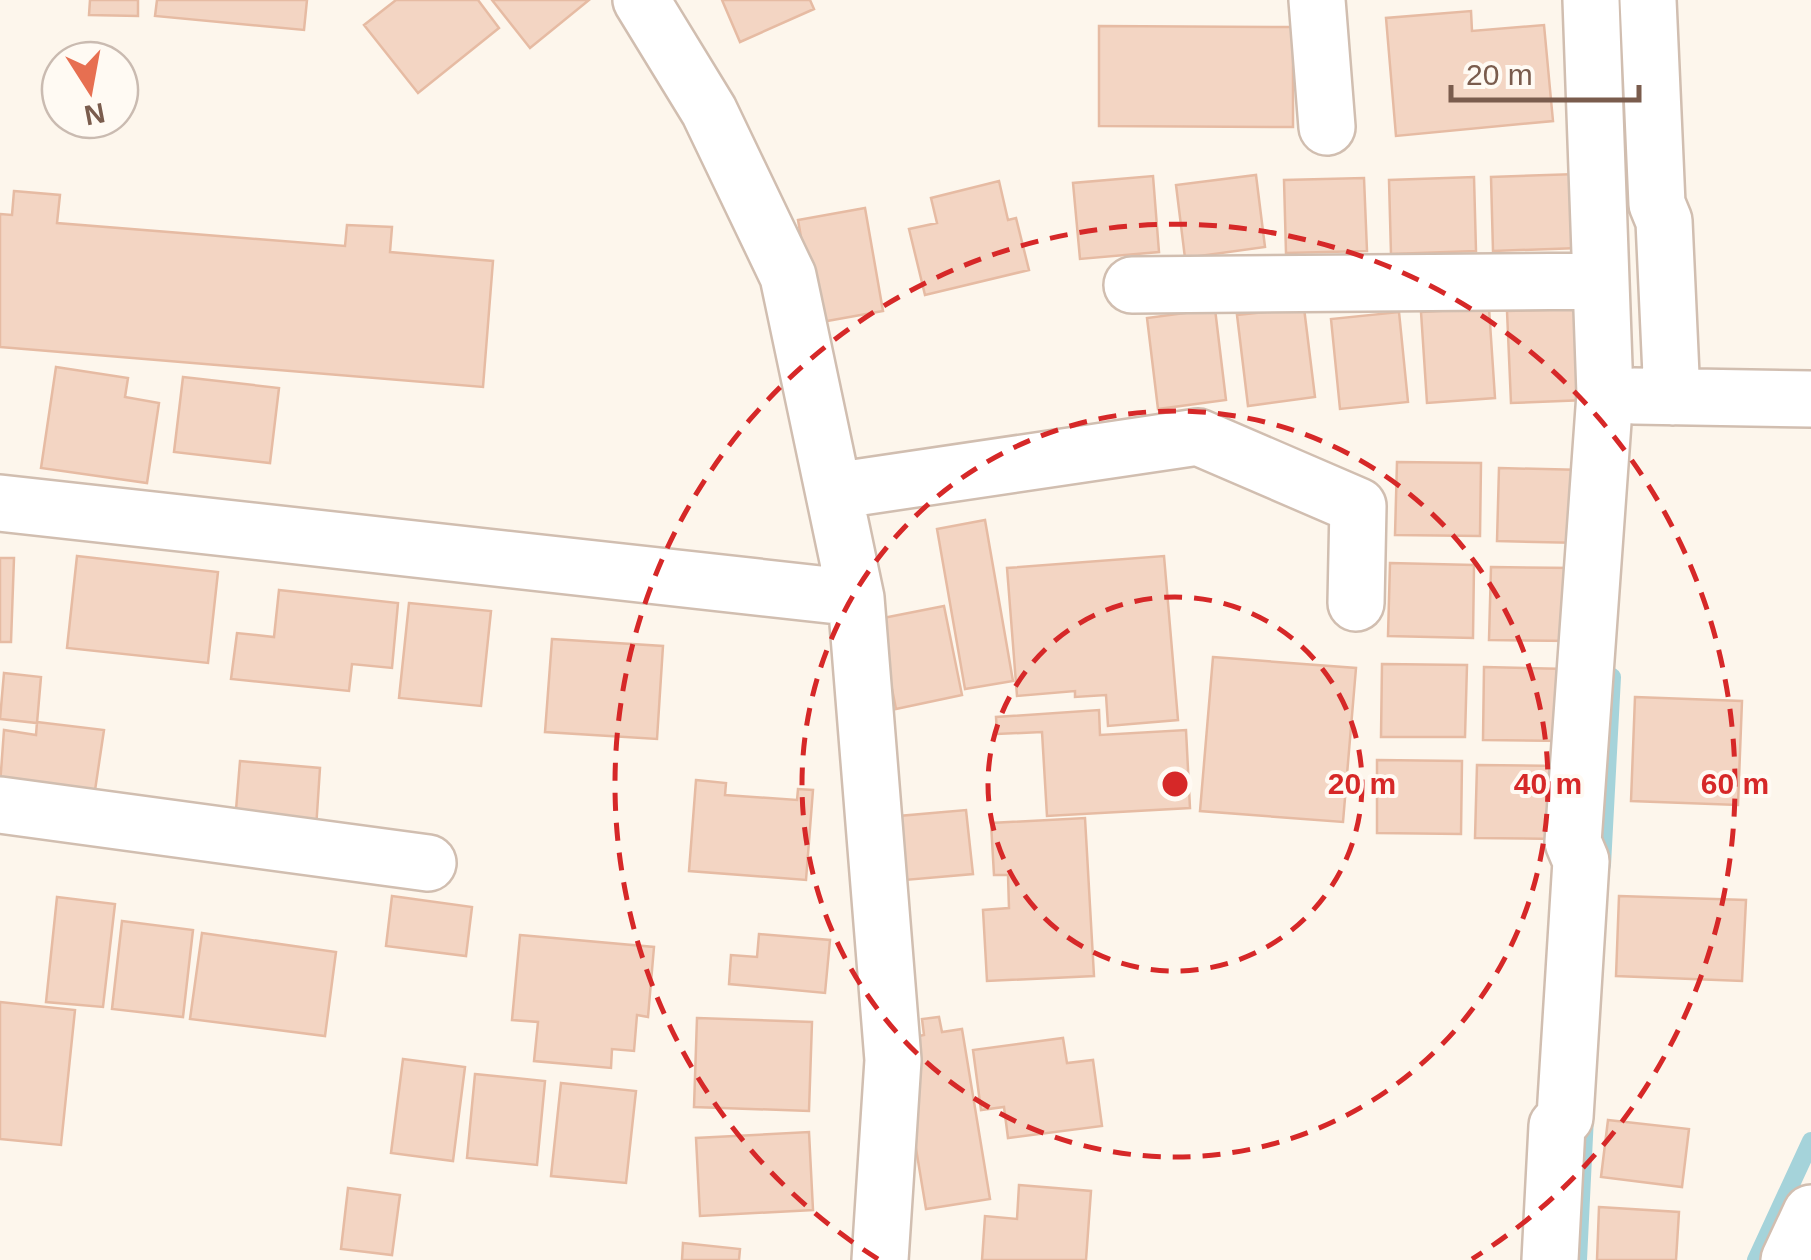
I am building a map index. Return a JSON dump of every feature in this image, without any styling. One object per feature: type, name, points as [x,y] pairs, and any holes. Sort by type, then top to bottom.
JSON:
[{"type":"street","points":[[642,0],[709,111],[788,276],[856,598],[893,1060],[880,1260]]},
{"type":"street","points":[[1318,0],[1327,127]]},
{"type":"street","points":[[1591,0],[1600,281],[1635,396]]},
{"type":"street","points":[[1550,1260],[1556,1126],[1565,1117],[1581,860],[1573,842],[1635,396],[1664,221],[1657,204],[1648,0]]},
{"type":"street","points":[[1132,285],[1600,281]]},
{"type":"street","points":[[1635,396],[1811,399]]},
{"type":"street","points":[[834,491],[1198,437],[1358,506],[1356,604]]},
{"type":"street","points":[[0,503],[856,598]]},
{"type":"street","points":[[0,804],[428,863]]},
{"type":"street","points":[[1788,1260],[1811,1212]]},
{"type":"building","points":[[90,0],[138,0],[138,16],[89,15]]},
{"type":"building","points":[[157,0],[307,0],[304,30],[155,16]]},
{"type":"building","points":[[396,0],[478,0],[499,28],[418,93],[364,25]]},
{"type":"building","points":[[492,0],[589,0],[530,48]]},
{"type":"building","points":[[722,0],[810,0],[814,9],[740,42]]},
{"type":"building","points":[[1471,11],[1472,31],[1544,25],[1553,121],[1396,136],[1386,18]]},
{"type":"building","points":[[1099,26],[1293,27],[1293,127],[1099,126]]},
{"type":"building","points":[[1577,174],[1579,248],[1493,251],[1491,177]]},
{"type":"building","points":[[1256,175],[1265,247],[1185,258],[1176,185]]},
{"type":"building","points":[[1153,176],[1159,252],[1080,259],[1073,183]]},
{"type":"building","points":[[1474,177],[1476,251],[1391,254],[1389,180]]},
{"type":"building","points":[[1364,178],[1367,251],[1286,253],[1284,180]]},
{"type":"building","points":[[999,181],[1008,220],[1016,218],[1029,270],[925,295],[909,229],[937,223],[931,198]]},
{"type":"building","points":[[14,191],[60,195],[57,223],[345,246],[347,225],[392,227],[390,252],[493,261],[483,387],[0,347],[0,214],[12,215]]},
{"type":"building","points":[[865,208],[883,311],[816,323],[798,220]]},
{"type":"building","points":[[1304,308],[1315,397],[1248,406],[1237,315]]},
{"type":"building","points":[[1489,308],[1495,398],[1427,403],[1421,312]]},
{"type":"building","points":[[1215,309],[1226,400],[1158,409],[1147,318]]},
{"type":"building","points":[[1582,309],[1586,400],[1511,403],[1507,311]]},
{"type":"building","points":[[1399,312],[1408,402],[1340,409],[1331,319]]},
{"type":"building","points":[[56,367],[128,378],[125,397],[159,403],[147,483],[41,468]]},
{"type":"building","points":[[183,377],[279,388],[270,463],[174,452]]},
{"type":"building","points":[[1397,462],[1481,463],[1480,536],[1395,535]]},
{"type":"building","points":[[1499,468],[1584,470],[1582,543],[1497,541]]},
{"type":"building","points":[[985,520],[1013,681],[965,689],[937,529]]},
{"type":"building","points":[[77,556],[218,572],[208,663],[67,648]]},
{"type":"building","points":[[1164,556],[1178,720],[1108,726],[1106,695],[1075,697],[1075,691],[1017,696],[1007,568]]},
{"type":"building","points":[[0,558],[14,558],[11,642],[0,642]]},
{"type":"building","points":[[1390,563],[1474,565],[1473,638],[1388,636]]},
{"type":"building","points":[[1491,567],[1575,568],[1573,641],[1489,640]]},
{"type":"building","points":[[279,590],[398,603],[392,668],[352,664],[349,691],[231,679],[237,633],[274,637]]},
{"type":"building","points":[[409,603],[491,611],[481,706],[399,698]]},
{"type":"building","points":[[944,606],[962,695],[896,709],[878,619]]},
{"type":"building","points":[[552,639],[663,646],[657,739],[545,732]]},
{"type":"building","points":[[1213,657],[1356,668],[1343,822],[1200,811]]},
{"type":"building","points":[[1382,664],[1467,665],[1465,737],[1381,737]]},
{"type":"building","points":[[1484,667],[1568,669],[1566,741],[1483,740]]},
{"type":"building","points":[[4,673],[41,677],[37,723],[0,719]]},
{"type":"building","points":[[1635,697],[1742,701],[1738,805],[1631,801]]},
{"type":"building","points":[[1099,710],[1100,735],[1186,730],[1190,808],[1047,816],[1042,732],[997,734],[996,717]]},
{"type":"building","points":[[37,722],[104,730],[94,797],[0,785],[4,730],[36,735]]},
{"type":"building","points":[[1377,760],[1462,761],[1461,834],[1377,833]]},
{"type":"building","points":[[240,761],[320,768],[316,829],[235,822]]},
{"type":"building","points":[[1477,765],[1561,766],[1559,839],[1475,838]]},
{"type":"building","points":[[696,780],[726,783],[725,795],[797,800],[798,789],[813,790],[806,880],[689,871]]},
{"type":"building","points":[[966,810],[973,874],[905,880],[899,816]]},
{"type":"building","points":[[1085,818],[1094,976],[987,981],[983,910],[1009,908],[1008,875],[994,875],[991,823]]},
{"type":"building","points":[[392,896],[472,907],[466,956],[386,946]]},
{"type":"building","points":[[1619,896],[1746,900],[1742,981],[1616,976]]},
{"type":"building","points":[[57,897],[115,904],[103,1007],[46,1002]]},
{"type":"building","points":[[122,921],[193,930],[183,1017],[112,1009]]},
{"type":"building","points":[[202,933],[336,952],[325,1036],[190,1019]]},
{"type":"building","points":[[759,934],[830,940],[825,993],[729,984],[731,955],[757,957]]},
{"type":"building","points":[[520,935],[654,947],[648,1017],[637,1015],[634,1051],[612,1049],[611,1068],[534,1061],[538,1022],[512,1020]]},
{"type":"building","points":[[0,1002],[75,1010],[61,1145],[0,1139]]},
{"type":"building","points":[[939,1017],[942,1032],[962,1029],[990,1199],[926,1209],[898,1040],[924,1035],[922,1019]]},
{"type":"building","points":[[697,1018],[812,1022],[809,1111],[694,1107]]},
{"type":"building","points":[[1063,1038],[1067,1063],[1093,1060],[1102,1126],[1008,1138],[1004,1107],[981,1110],[973,1050]]},
{"type":"building","points":[[403,1059],[465,1067],[453,1161],[391,1153]]},
{"type":"building","points":[[475,1074],[545,1081],[537,1165],[467,1158]]},
{"type":"building","points":[[561,1083],[636,1091],[626,1183],[551,1176]]},
{"type":"building","points":[[1608,1120],[1689,1129],[1682,1187],[1601,1177]]},
{"type":"building","points":[[809,1132],[813,1210],[700,1216],[696,1138]]},
{"type":"building","points":[[1019,1185],[1091,1191],[1086,1260],[982,1260],[985,1216],[1017,1219]]},
{"type":"building","points":[[348,1188],[400,1195],[392,1255],[341,1249]]},
{"type":"building","points":[[1599,1207],[1679,1212],[1676,1260],[1597,1260]]},
{"type":"building","points":[[683,1243],[740,1249],[739,1260],[682,1260]]},
{"type":"waterway","points":[[1602,865],[1612,677]]},
{"type":"waterway","points":[[1578,1260],[1585,1116]]},
{"type":"waterway","points":[[1756,1260],[1811,1141]]}]
